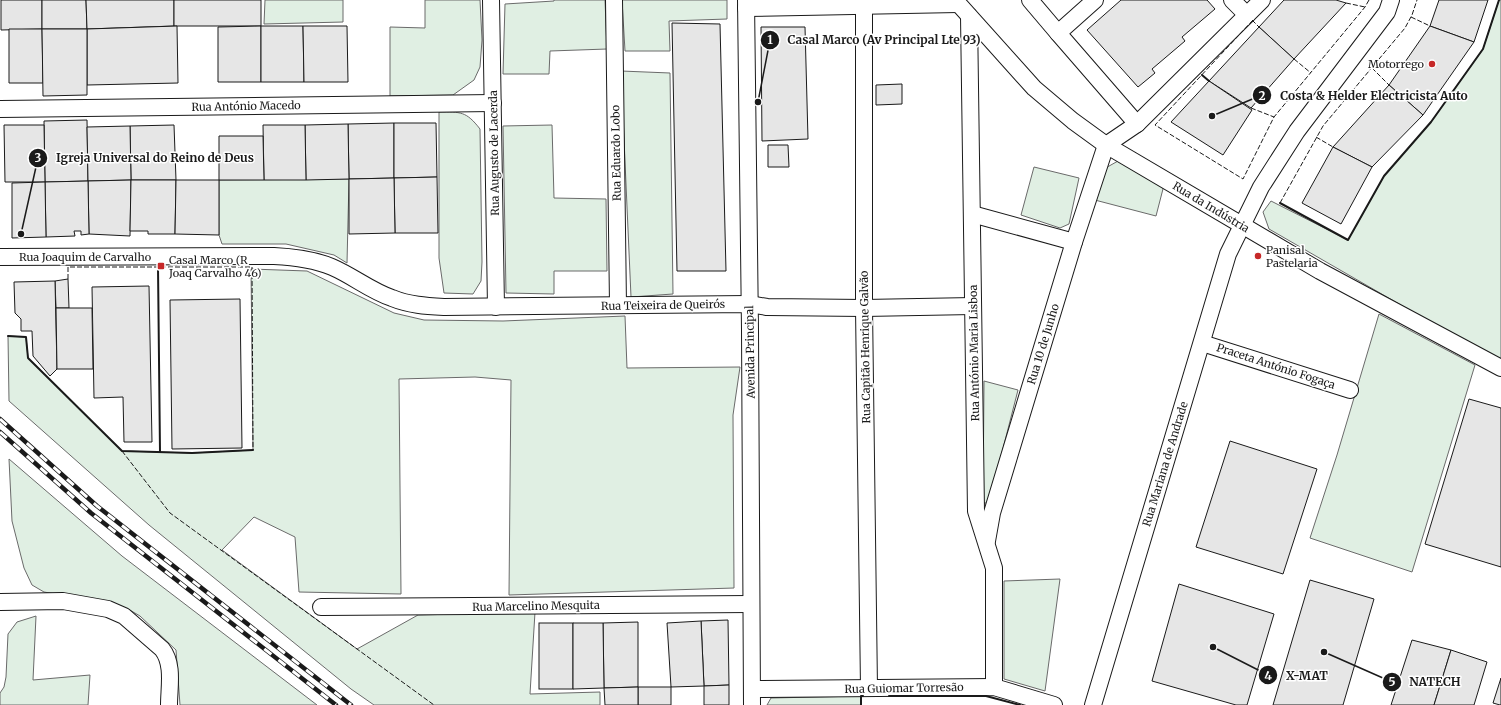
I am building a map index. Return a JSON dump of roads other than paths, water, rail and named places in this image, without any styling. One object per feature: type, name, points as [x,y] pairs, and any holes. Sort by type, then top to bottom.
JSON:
[{"type":"street","name":"Rua Augusto de Lacerda","points":[[491,0],[496,306]]},
{"type":"street","name":"Rua Eduardo Lobo","points":[[614,0],[618,305]]},
{"type":"street","points":[[1030,0],[1137,124]]},
{"type":"street","points":[[1058,33],[1096,0]]},
{"type":"street","points":[[1232,0],[1246,15]]},
{"type":"street","points":[[1106,144],[1137,124],[1262,0]]},
{"type":"street","name":"Rua Mariana de Andrade","points":[[1093,705],[1228,254],[1261,187],[1293,137],[1387,12],[1391,0]]},
{"type":"street","points":[[746,4],[864,7],[961,7]]},
{"type":"street","name":"Avenida Principal","points":[[746,4],[750,330],[752,705]]},
{"type":"street","name":"Rua Capitão Henrique Galvão","points":[[864,7],[864,308],[869,688]]},
{"type":"street","name":"Rua da Indústria","points":[[961,7],[1034,88],[1073,120],[1106,144],[1320,271],[1501,368]]},
{"type":"street","name":"Rua António Maria Lisboa","points":[[961,7],[972,214],[976,511],[994,568],[994,687]]},
{"type":"street","name":"Rua António Macedo","points":[[0,109],[493,103]]},
{"type":"street","name":"Rua 10 de Junho","points":[[986,544],[992,513],[1074,242],[1106,144]]},
{"type":"street","points":[[972,214],[1074,242]]},
{"type":"street","name":"Rua Joaquim de Carvalho","points":[[0,257],[296,257],[309,259],[332,267],[382,294],[414,305],[444,307],[496,306]]},
{"type":"street","name":"Rua Teixeira de Queirós","points":[[496,306],[749,304],[766,307],[864,308],[973,306]]},
{"type":"street","name":"Praceta António Fogaça","points":[[1202,343],[1350,390]]},
{"type":"street","points":[[0,602],[63,602],[108,609],[124,616],[167,655],[169,662],[169,705]]},
{"type":"street","name":"Rua Marcelino Mesquita","points":[[321,608],[751,604]]},
{"type":"street","name":"Rua Guiomar Torresão","points":[[752,689],[994,687],[1054,705]]},
{"type":"railway","points":[[0,419],[97,506],[351,705]]},
{"type":"railway","points":[[0,432],[91,513],[336,705]]},
{"type":"place","name":"Motorrego","points":[[1432,64]]},
{"type":"place","name":"Casal Marco (Av Principal Lte 93)","points":[[758,102]]},
{"type":"place","name":"Costa & Helder Electricista Auto","points":[[1212,116]]},
{"type":"place","name":"Igreja Universal do Reino de Deus","points":[[21,234]]},
{"type":"place","name":"Panisal Pastelaria","points":[[1258,256]]},
{"type":"place","name":"Casal Marco (R Joaq Carvalho 46)","points":[[161,266]]},
{"type":"place","name":"X-MAT","points":[[1213,647]]},
{"type":"place","name":"NATECH","points":[[1324,652]]}]
